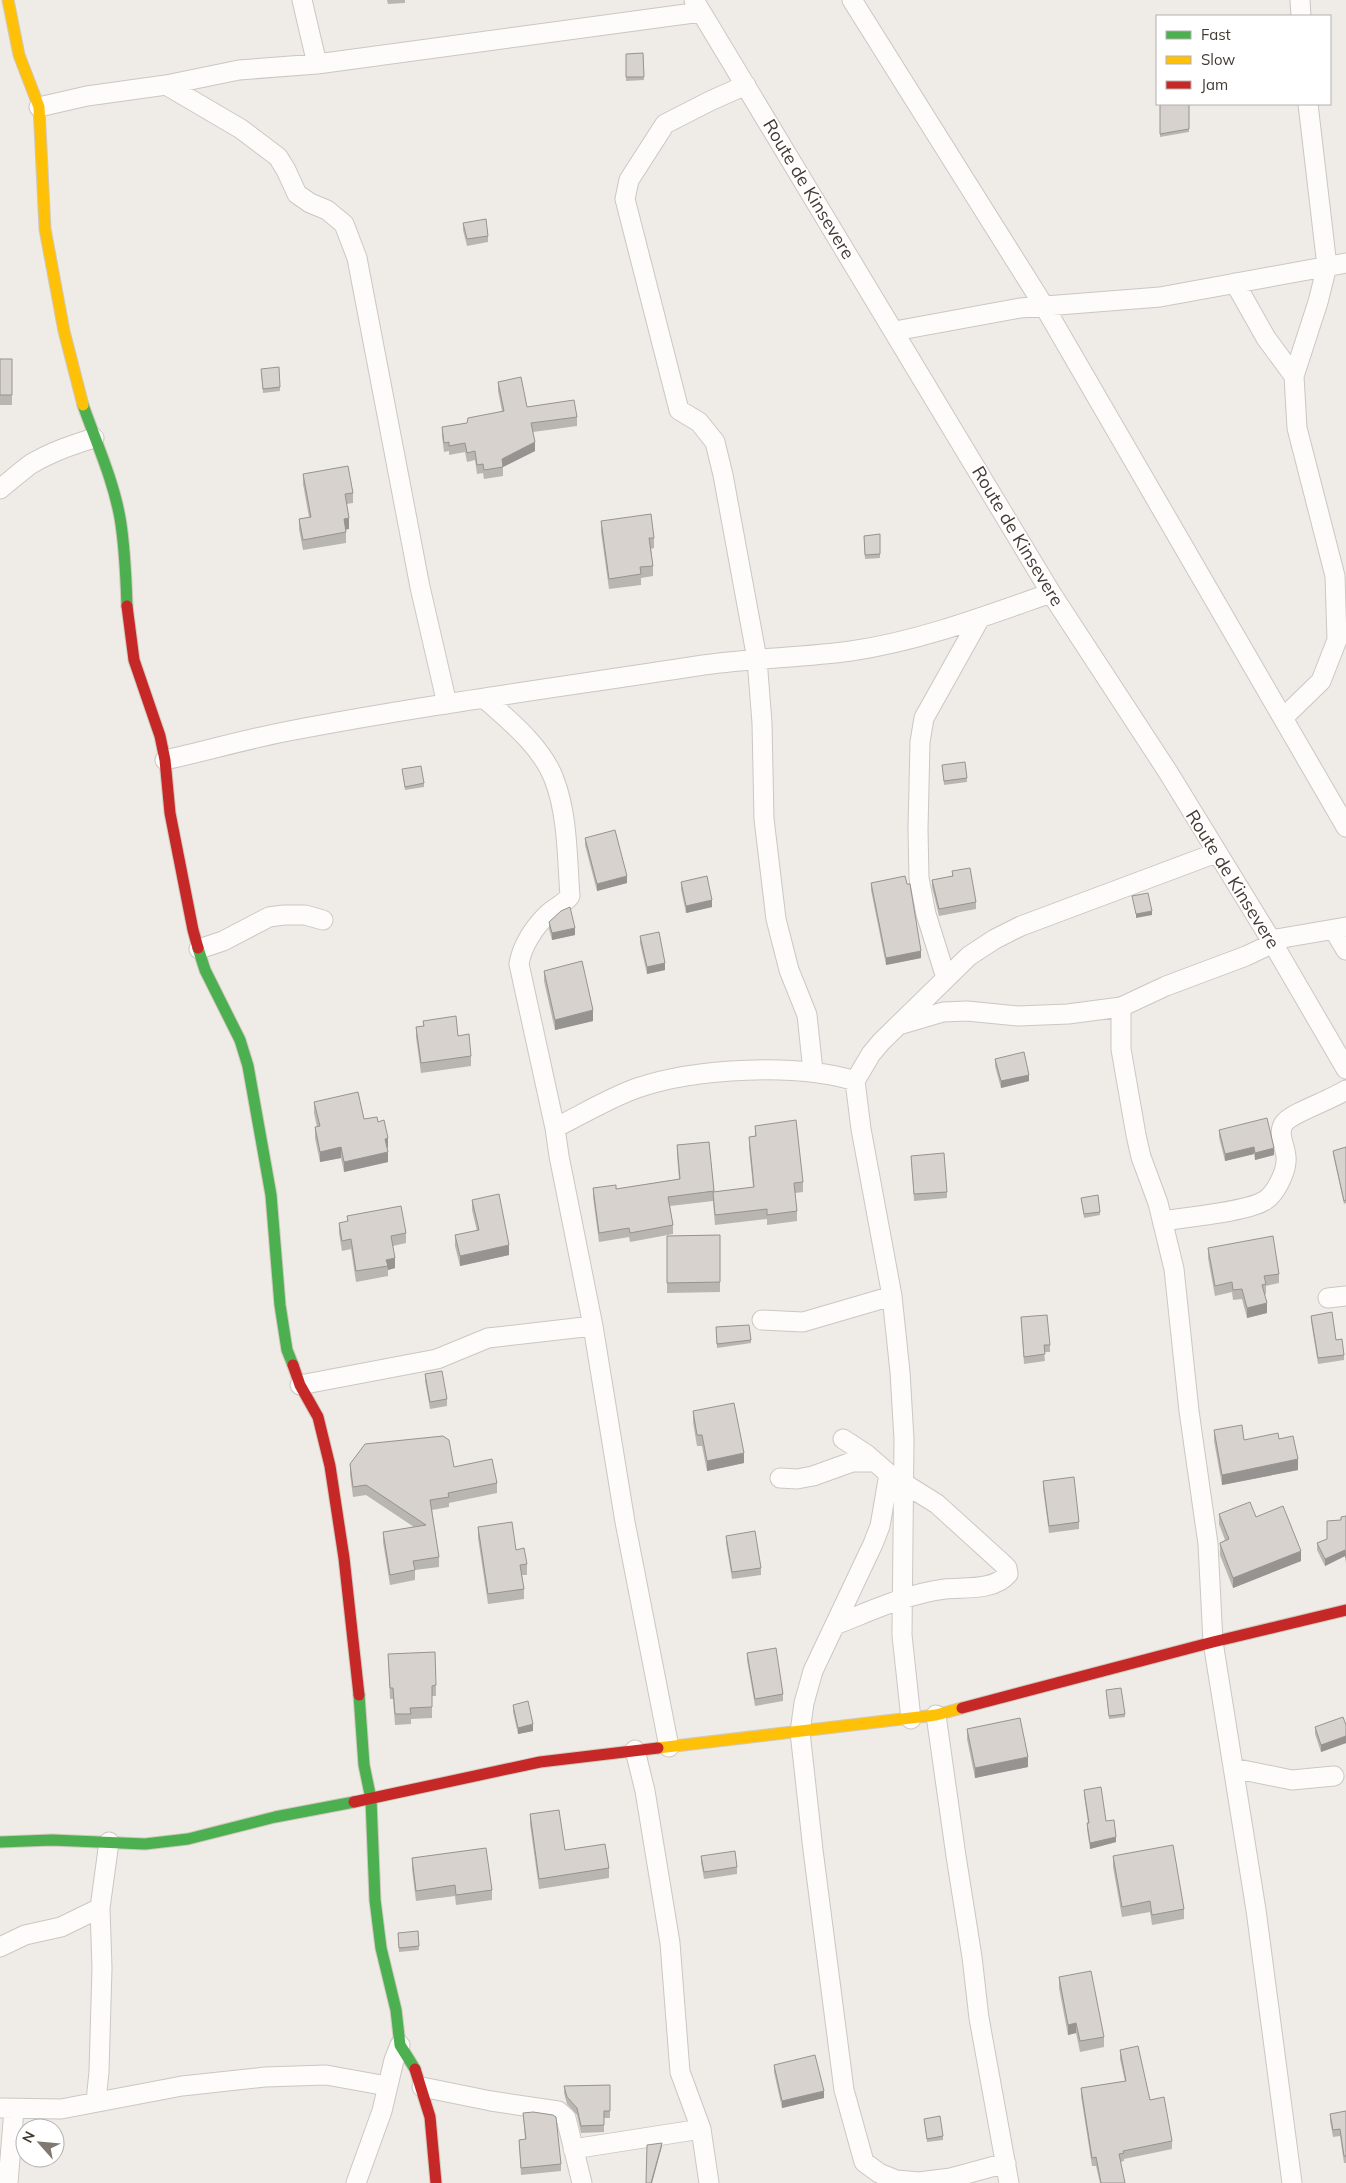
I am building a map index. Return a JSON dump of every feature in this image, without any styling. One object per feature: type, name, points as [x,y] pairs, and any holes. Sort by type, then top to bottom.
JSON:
[{"type":"street","points":[[8,0],[19,54],[39,107],[45,229],[66,340],[81,401],[114,492],[120,517],[125,551],[127,606],[134,660],[160,736],[165,760],[170,813],[193,930],[205,970],[240,1040],[248,1066],[271,1195],[280,1304],[287,1350],[300,1385],[318,1417],[330,1466],[354,1640],[364,1765],[371,1799],[375,1900],[381,1948],[396,2010],[400,2045],[413,2065],[422,2087],[430,2117],[436,2183]]},
{"type":"street","points":[[302,0],[316,64]]},
{"type":"street","points":[[852,0],[1044,306],[1346,828]]},
{"type":"street","points":[[1300,0],[1301,15]]},
{"type":"street","points":[[39,107],[87,96],[166,85],[239,70],[316,64],[697,6]]},
{"type":"street","name":"Route de Kinsevere","points":[[697,6],[1051,593],[1168,772],[1271,940],[1346,1069]]},
{"type":"street","points":[[0,50],[19,54]]},
{"type":"street","points":[[166,85],[240,129],[278,156],[297,194],[310,203],[327,210],[344,224],[357,258],[420,587],[447,704]]},
{"type":"street","points":[[746,85],[665,124],[628,180],[625,200],[678,410],[699,422],[715,442],[723,475],[757,659],[762,723],[764,819],[776,919],[789,970],[807,1015],[813,1071]]},
{"type":"street","points":[[1283,718],[1321,681],[1337,640],[1335,576],[1297,428],[1294,376],[1318,302],[1327,266],[1308,105]]},
{"type":"street","points":[[894,331],[1020,308],[1160,297],[1346,263]]},
{"type":"street","points":[[1235,283],[1266,338],[1294,376]]},
{"type":"street","points":[[0,489],[30,465],[44,457],[94,438]]},
{"type":"street","points":[[165,760],[288,731],[447,704],[757,659],[808,656],[888,644],[954,628],[1051,593]]},
{"type":"street","points":[[946,978],[926,914],[919,878],[920,742],[924,718],[980,618]]},
{"type":"street","points":[[485,698],[516,727],[545,762],[554,779],[560,798],[570,896],[565,903],[549,913],[526,941],[519,964],[555,1128],[593,1326],[625,1522],[669,1747]]},
{"type":"street","points":[[1006,2163],[951,2178],[920,2182],[896,2180],[879,2173],[864,2162],[844,2090],[812,1850],[800,1732],[804,1703],[813,1671],[880,1526],[889,1474],[904,1439],[900,1372],[892,1296],[861,1128],[856,1081],[871,1054],[896,1026],[969,956],[995,939],[1022,926],[1216,853]]},
{"type":"street","points":[[199,949],[223,941],[269,917],[305,915],[322,920]]},
{"type":"street","points":[[896,1026],[943,1012],[967,1011],[1018,1016],[1068,1014],[1121,1007],[1166,986],[1265,948],[1271,940],[1340,928],[1346,950]]},
{"type":"street","points":[[1121,1007],[1121,1049],[1136,1135],[1141,1157],[1163,1221],[1178,1295],[1190,1420],[1208,1544],[1213,1642],[1257,1920],[1292,2183]]},
{"type":"street","points":[[555,1128],[609,1099],[639,1087],[673,1079],[762,1069],[813,1071],[856,1081]]},
{"type":"street","points":[[1163,1221],[1244,1207],[1265,1201],[1275,1188],[1287,1161],[1280,1134],[1284,1123],[1294,1115],[1317,1106],[1346,1090]]},
{"type":"street","points":[[762,1320],[803,1322],[892,1296]]},
{"type":"street","points":[[300,1385],[437,1359],[488,1338],[593,1326]]},
{"type":"street","points":[[835,1625],[902,1598],[944,1589],[994,1584],[1003,1580],[1008,1574],[1002,1563],[937,1504],[889,1474],[842,1439]]},
{"type":"street","points":[[780,1478],[797,1479],[813,1476],[852,1462],[889,1474]]},
{"type":"street","points":[[889,1474],[902,1598],[902,1635],[911,1719]]},
{"type":"street","points":[[0,1842],[52,1840],[145,1844],[188,1839],[275,1817],[371,1799],[540,1762],[936,1715],[1085,1678],[1213,1642],[1346,1610]]},
{"type":"street","points":[[936,1715],[972,1957],[979,2018],[1009,2183]]},
{"type":"street","points":[[635,1750],[645,1791],[670,1943],[680,2072],[701,2129],[709,2183]]},
{"type":"street","points":[[1233,1768],[1292,1780],[1334,1776]]},
{"type":"street","points":[[96,2102],[99,2072],[102,1968],[100,1908],[109,1842]]},
{"type":"street","points":[[0,1947],[25,1935],[61,1927],[100,1908]]},
{"type":"street","points":[[356,2183],[382,2111],[394,2060],[400,2045]]},
{"type":"street","points":[[8,2183],[7,2108],[60,2109],[182,2086],[264,2077],[326,2075],[387,2086]]},
{"type":"street","points":[[422,2087],[491,2101],[558,2111],[566,2118],[582,2183]]},
{"type":"street","points":[[573,2149],[701,2129]]},
{"type":"building","points":[[643,53],[644,77],[626,77],[626,54]]},
{"type":"building","points":[[1160,105],[1189,105],[1189,129],[1160,134]]},
{"type":"building","points":[[486,219],[488,236],[467,239],[463,223]]},
{"type":"building","points":[[0,359],[12,359],[12,395],[0,395]]},
{"type":"building","points":[[279,367],[280,387],[263,389],[261,369]]},
{"type":"building","points":[[521,377],[527,407],[574,400],[577,417],[531,423],[535,442],[502,459],[503,467],[484,470],[483,464],[477,465],[475,451],[467,453],[465,443],[449,446],[449,442],[444,443],[442,427],[467,423],[468,418],[504,411],[498,382]]},
{"type":"building","points":[[348,466],[353,493],[345,494],[349,518],[344,519],[346,532],[303,540],[299,519],[311,517],[303,474]]},
{"type":"building","points":[[651,514],[654,538],[649,538],[653,566],[640,567],[641,574],[609,579],[601,521]]},
{"type":"building","points":[[880,534],[880,554],[865,555],[864,536]]},
{"type":"building","points":[[965,762],[967,778],[944,781],[942,765]]},
{"type":"building","points":[[421,766],[424,783],[405,787],[402,769]]},
{"type":"building","points":[[615,830],[627,876],[597,884],[585,838]]},
{"type":"building","points":[[970,868],[976,902],[939,909],[932,880],[953,876],[952,871]]},
{"type":"building","points":[[707,876],[712,900],[686,906],[681,882]]},
{"type":"building","points":[[905,876],[907,884],[910,884],[921,951],[886,958],[871,883]]},
{"type":"building","points":[[1148,893],[1152,911],[1136,914],[1132,896]]},
{"type":"building","points":[[570,907],[575,928],[552,933],[549,922],[561,911]]},
{"type":"building","points":[[659,932],[665,963],[647,967],[640,936]]},
{"type":"building","points":[[582,961],[593,1010],[555,1020],[544,971]]},
{"type":"building","points":[[456,1016],[458,1036],[469,1034],[471,1056],[421,1063],[416,1027],[424,1026],[423,1021]]},
{"type":"building","points":[[1024,1052],[1029,1075],[1001,1081],[995,1059]]},
{"type":"building","points":[[358,1092],[364,1119],[377,1117],[378,1122],[384,1120],[388,1138],[385,1139],[388,1152],[344,1162],[341,1147],[320,1152],[315,1127],[320,1126],[314,1102]]},
{"type":"building","points":[[1267,1118],[1274,1148],[1255,1153],[1254,1147],[1225,1154],[1219,1130]]},
{"type":"building","points":[[796,1120],[803,1182],[794,1183],[797,1211],[767,1215],[767,1209],[715,1215],[713,1192],[754,1187],[749,1137],[756,1136],[755,1126]]},
{"type":"building","points":[[709,1142],[714,1191],[668,1197],[673,1225],[630,1233],[629,1228],[599,1233],[593,1188],[616,1185],[616,1189],[680,1179],[677,1145]]},
{"type":"building","points":[[1346,1147],[1346,1200],[1344,1201],[1333,1151]]},
{"type":"building","points":[[944,1153],[947,1192],[914,1194],[911,1156]]},
{"type":"building","points":[[499,1194],[509,1245],[460,1256],[455,1235],[479,1230],[472,1200]]},
{"type":"building","points":[[1098,1195],[1100,1212],[1084,1214],[1081,1198]]},
{"type":"building","points":[[401,1206],[406,1233],[391,1236],[395,1258],[386,1260],[388,1266],[356,1271],[351,1239],[342,1241],[339,1223],[348,1221],[347,1216]]},
{"type":"building","points":[[720,1235],[720,1282],[667,1283],[667,1236]]},
{"type":"building","points":[[1273,1236],[1279,1274],[1264,1276],[1266,1284],[1262,1285],[1267,1303],[1247,1308],[1242,1289],[1233,1290],[1232,1282],[1215,1286],[1208,1248]]},
{"type":"building","points":[[1332,1312],[1336,1340],[1342,1339],[1344,1355],[1318,1358],[1311,1316]]},
{"type":"building","points":[[1047,1315],[1050,1345],[1044,1345],[1045,1354],[1024,1357],[1021,1317]]},
{"type":"building","points":[[749,1325],[751,1340],[717,1344],[716,1327]]},
{"type":"building","points":[[442,1371],[447,1399],[430,1402],[425,1374]]},
{"type":"building","points":[[734,1403],[744,1453],[707,1461],[702,1435],[697,1435],[693,1411]]},
{"type":"building","points":[[1242,1425],[1244,1440],[1278,1433],[1279,1439],[1293,1436],[1298,1459],[1222,1475],[1214,1430]]},
{"type":"building","points":[[443,1436],[449,1440],[454,1467],[492,1459],[497,1483],[448,1493],[449,1497],[430,1500],[439,1557],[413,1561],[415,1570],[390,1575],[383,1532],[426,1525],[366,1485],[353,1487],[350,1464],[365,1444]]},
{"type":"building","points":[[1074,1477],[1079,1522],[1049,1526],[1043,1481]]},
{"type":"building","points":[[1250,1502],[1256,1517],[1283,1506],[1301,1551],[1233,1578],[1220,1544],[1229,1539],[1219,1514]]},
{"type":"building","points":[[1346,1516],[1346,1558],[1345,1550],[1325,1559],[1317,1543],[1327,1539],[1327,1521],[1341,1520],[1341,1517]]},
{"type":"building","points":[[512,1522],[516,1550],[524,1548],[527,1564],[520,1565],[524,1589],[488,1594],[478,1527]]},
{"type":"building","points":[[755,1531],[761,1568],[732,1572],[726,1536]]},
{"type":"building","points":[[776,1648],[783,1694],[755,1699],[747,1653]]},
{"type":"building","points":[[435,1652],[436,1685],[432,1686],[432,1707],[410,1708],[411,1714],[395,1714],[393,1688],[390,1688],[388,1654]]},
{"type":"building","points":[[1121,1688],[1125,1714],[1109,1716],[1106,1690]]},
{"type":"building","points":[[528,1701],[533,1724],[518,1728],[513,1705]]},
{"type":"building","points":[[1343,1717],[1346,1725],[1346,1736],[1321,1745],[1315,1727]]},
{"type":"building","points":[[1020,1718],[1028,1757],[975,1768],[967,1729]]},
{"type":"building","points":[[1101,1787],[1106,1821],[1114,1820],[1116,1837],[1090,1843],[1084,1790]]},
{"type":"building","points":[[559,1810],[565,1850],[605,1844],[609,1868],[539,1879],[530,1814]]},
{"type":"building","points":[[1173,1845],[1184,1909],[1152,1915],[1150,1901],[1122,1907],[1113,1856]]},
{"type":"building","points":[[486,1848],[492,1890],[456,1895],[455,1885],[416,1891],[412,1858]]},
{"type":"building","points":[[735,1851],[737,1867],[704,1872],[701,1856]]},
{"type":"building","points":[[418,1931],[419,1946],[399,1948],[398,1933]]},
{"type":"building","points":[[1091,1971],[1104,2037],[1080,2041],[1076,2023],[1068,2025],[1059,1977]]},
{"type":"building","points":[[1138,2046],[1150,2100],[1164,2097],[1172,2141],[1123,2151],[1124,2153],[1119,2154],[1125,2183],[1101,2183],[1096,2157],[1092,2158],[1081,2088],[1126,2081],[1120,2050]]},
{"type":"building","points":[[815,2055],[824,2091],[782,2101],[774,2065]]},
{"type":"building","points":[[610,2085],[610,2111],[604,2111],[604,2125],[581,2126],[577,2108],[567,2097],[564,2086]]},
{"type":"building","points":[[1346,2111],[1346,2156],[1344,2156],[1340,2129],[1333,2130],[1330,2114]]},
{"type":"building","points":[[533,2112],[556,2117],[561,2164],[521,2168],[519,2140],[526,2139],[523,2113]]},
{"type":"building","points":[[940,2116],[943,2136],[927,2139],[924,2119]]},
{"type":"building","points":[[662,2143],[651,2183],[646,2183],[647,2145]]},
{"type":"traffic: fast","points":[[83,405],[109,475],[117,503],[122,529],[127,606]]},
{"type":"traffic: fast","points":[[198,948],[205,970],[240,1040],[248,1066],[271,1195],[280,1305],[287,1350],[293,1365]]},
{"type":"traffic: fast","points":[[359,1695],[364,1765],[371,1799],[375,1900],[381,1948],[396,2010],[400,2045],[415,2069]]},
{"type":"traffic: fast","points":[[0,1842],[52,1840],[145,1844],[188,1839],[275,1817],[354,1802]]},
{"type":"traffic: slow","points":[[8,0],[19,55],[39,107],[45,229],[64,331],[83,405]]},
{"type":"traffic: slow","points":[[658,1748],[936,1715],[962,1708]]},
{"type":"traffic: jam","points":[[127,606],[134,660],[160,736],[165,760],[170,813],[198,948]]},
{"type":"traffic: jam","points":[[293,1365],[300,1385],[318,1417],[330,1466],[344,1558],[359,1695]]},
{"type":"traffic: jam","points":[[962,1708],[1213,1642],[1346,1610]]},
{"type":"traffic: jam","points":[[354,1802],[540,1762],[658,1748]]},
{"type":"traffic: jam","points":[[415,2069],[430,2117],[436,2183]]}]
